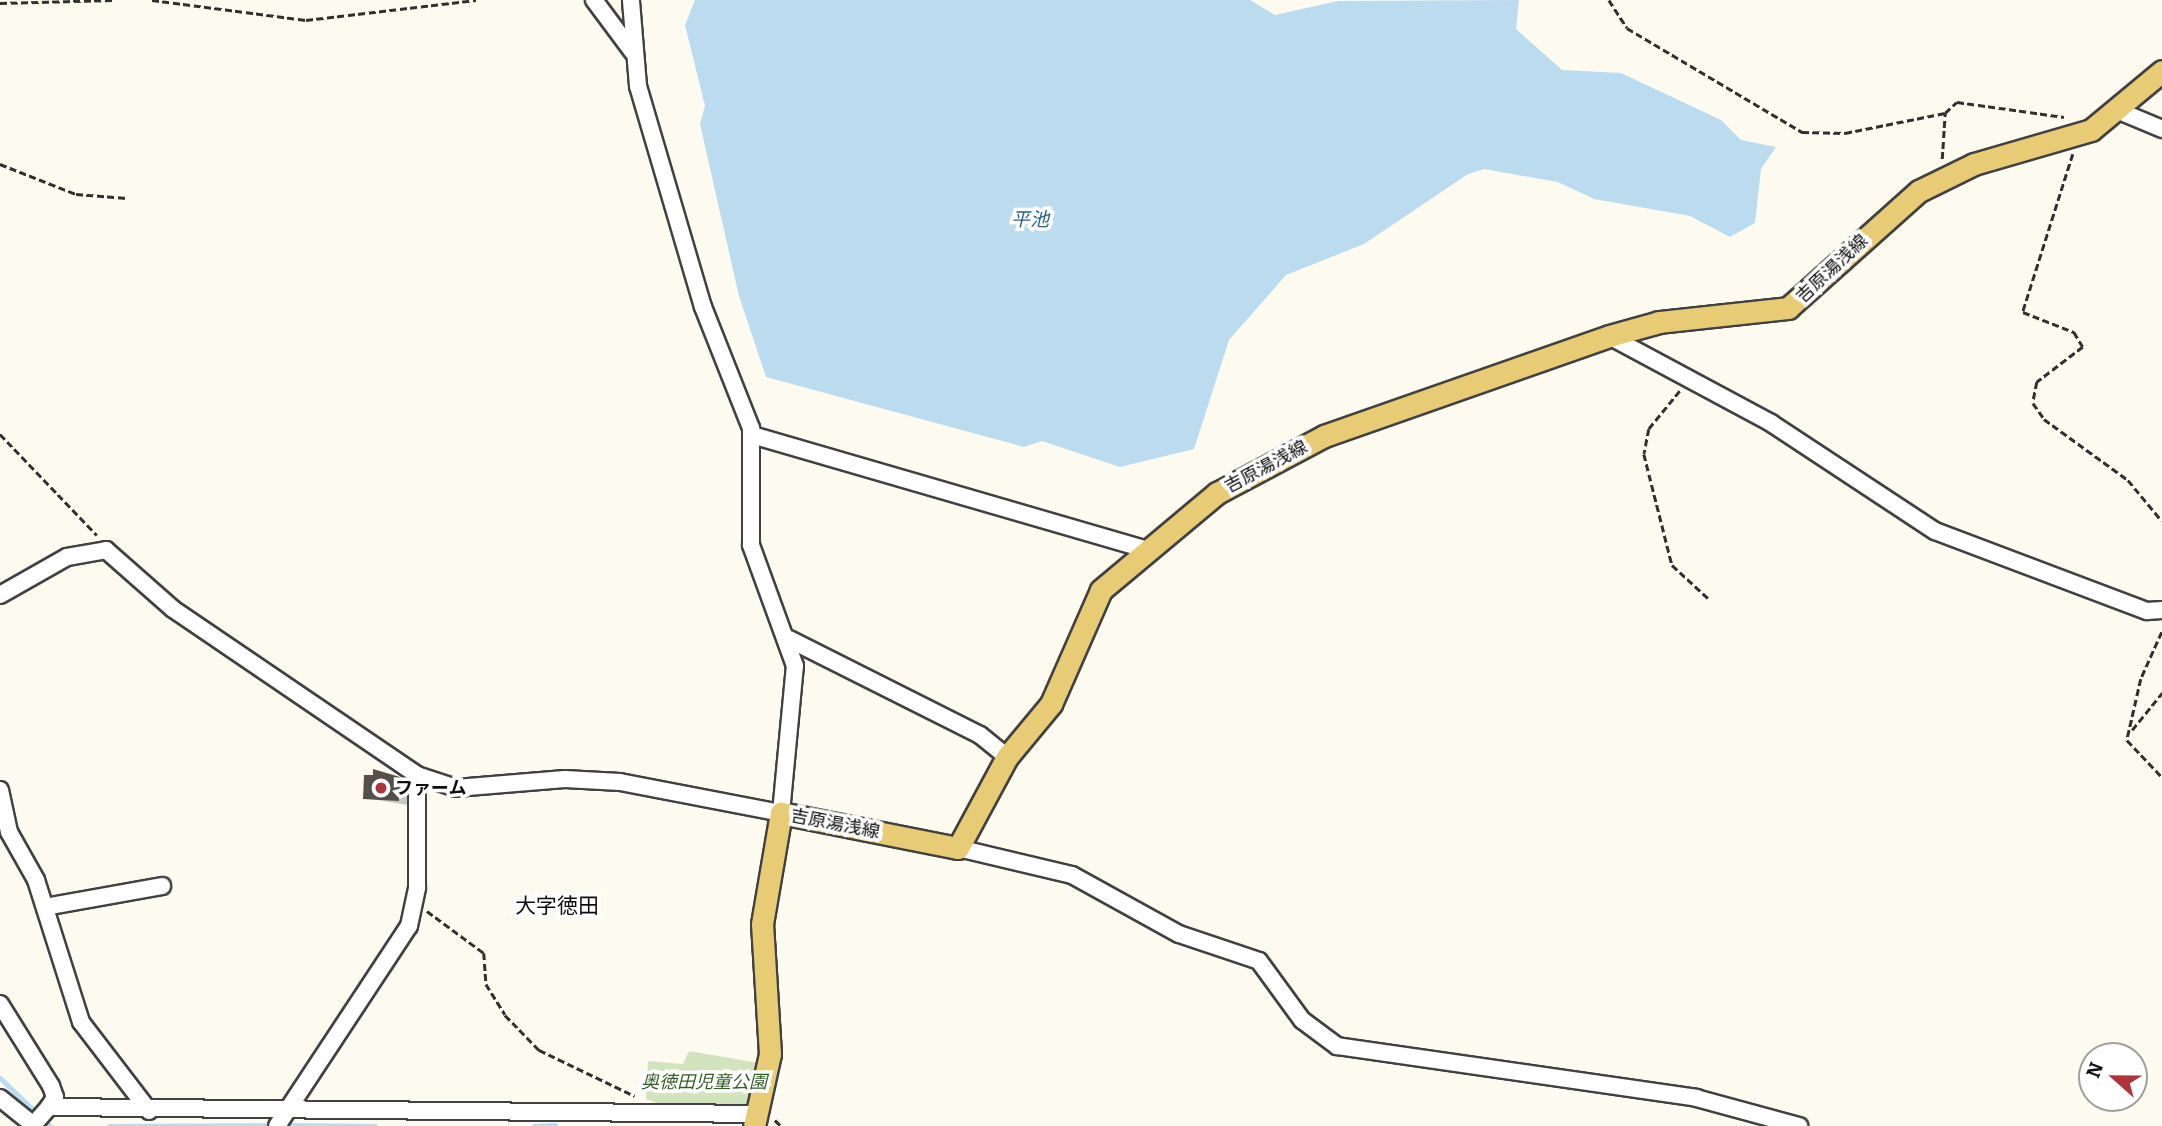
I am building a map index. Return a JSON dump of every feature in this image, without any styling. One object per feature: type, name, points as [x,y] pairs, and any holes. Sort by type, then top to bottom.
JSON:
[{"type":"main road","name":"吉原湯浅線","points":[[756,1120],[770,1042],[762,924],[781,813],[958,848],[1007,757],[1051,704],[1095,599],[1147,550],[1271,460],[1609,336],[1659,322],[1788,309],[1895,209],[1943,176],[2080,134],[2119,111],[2162,71]]},
{"type":"street","points":[[594,0],[633,52]]},
{"type":"street","points":[[0,595],[85,549],[114,555],[173,608],[417,775],[456,788],[565,779],[630,783],[781,813],[796,681],[789,639],[751,545],[752,435],[703,307],[633,52],[631,0]]},
{"type":"street","points":[[2119,111],[2162,129]]},
{"type":"street","points":[[1609,336],[1691,377],[1935,531],[2138,608],[2162,610]]},
{"type":"street","points":[[752,435],[1147,550]]},
{"type":"street","points":[[789,639],[980,735],[1007,757]]},
{"type":"street","points":[[281,1119],[399,946],[415,907],[417,775]]},
{"type":"street","points":[[0,790],[15,849],[46,907],[81,1022],[149,1111]]},
{"type":"street","points":[[958,848],[1062,871],[1179,934],[1259,961],[1302,1020],[1337,1046],[1696,1098],[1800,1126]]},
{"type":"street","points":[[46,907],[162,886]]},
{"type":"street","points":[[0,1004],[51,1086],[55,1097],[35,1125],[0,1098]]},
{"type":"street","points":[[49,1107],[281,1119],[756,1120]]},
{"type":"path","points":[[0,3],[113,0]]},
{"type":"path","points":[[152,0],[306,20],[476,0]]},
{"type":"path","points":[[1609,0],[1626,28],[1802,132],[1845,133],[1945,113],[1957,102],[1975,102],[2070,118]]},
{"type":"path","points":[[1943,176],[1945,113]]},
{"type":"path","points":[[2071,159],[2022,312],[2074,332],[2083,346],[2037,382],[2035,409],[2128,480],[2162,521]]},
{"type":"path","points":[[0,164],[76,194],[127,198]]},
{"type":"path","points":[[1691,377],[1649,429],[1644,454],[1672,565],[1709,598]]},
{"type":"path","points":[[0,434],[114,555]]},
{"type":"path","points":[[2162,632],[2141,679],[2128,736],[2129,746],[2162,777]]},
{"type":"path","points":[[2128,736],[2162,693]]},
{"type":"path","points":[[415,907],[439,916],[484,953],[486,984],[505,1015],[539,1050],[639,1098]]},
{"type":"green space","name":"奥徳田児童公園","points":[[689,1051],[759,1063],[749,1109],[677,1110],[646,1099],[648,1061],[683,1064]]},
{"type":"water","name":"平池","points":[[695,0],[1250,0],[1275,15],[1338,1],[1519,0],[1516,29],[1562,70],[1621,73],[1721,120],[1741,140],[1776,147],[1761,169],[1755,223],[1730,237],[1690,216],[1594,199],[1558,182],[1484,169],[1468,174],[1364,244],[1286,275],[1229,340],[1194,449],[1120,467],[1042,441],[1024,447],[766,377],[739,296],[700,124],[705,106],[685,25]]},
{"type":"building","name":"ファーム","points":[[373,769],[400,777],[399,801],[363,799],[364,775],[373,775]]},
{"type":"waterway","points":[[0,1078],[50,1126]]},
{"type":"waterway","points":[[109,1126],[274,1125]]},
{"type":"waterway","points":[[283,1125],[375,1126]]},
{"type":"waterway","points":[[534,1126],[555,1125]]},
{"type":"place","name":"ファーム","points":[[381,788]]},
{"type":"district","name":"大字徳田","points":[[557,906]]}]
